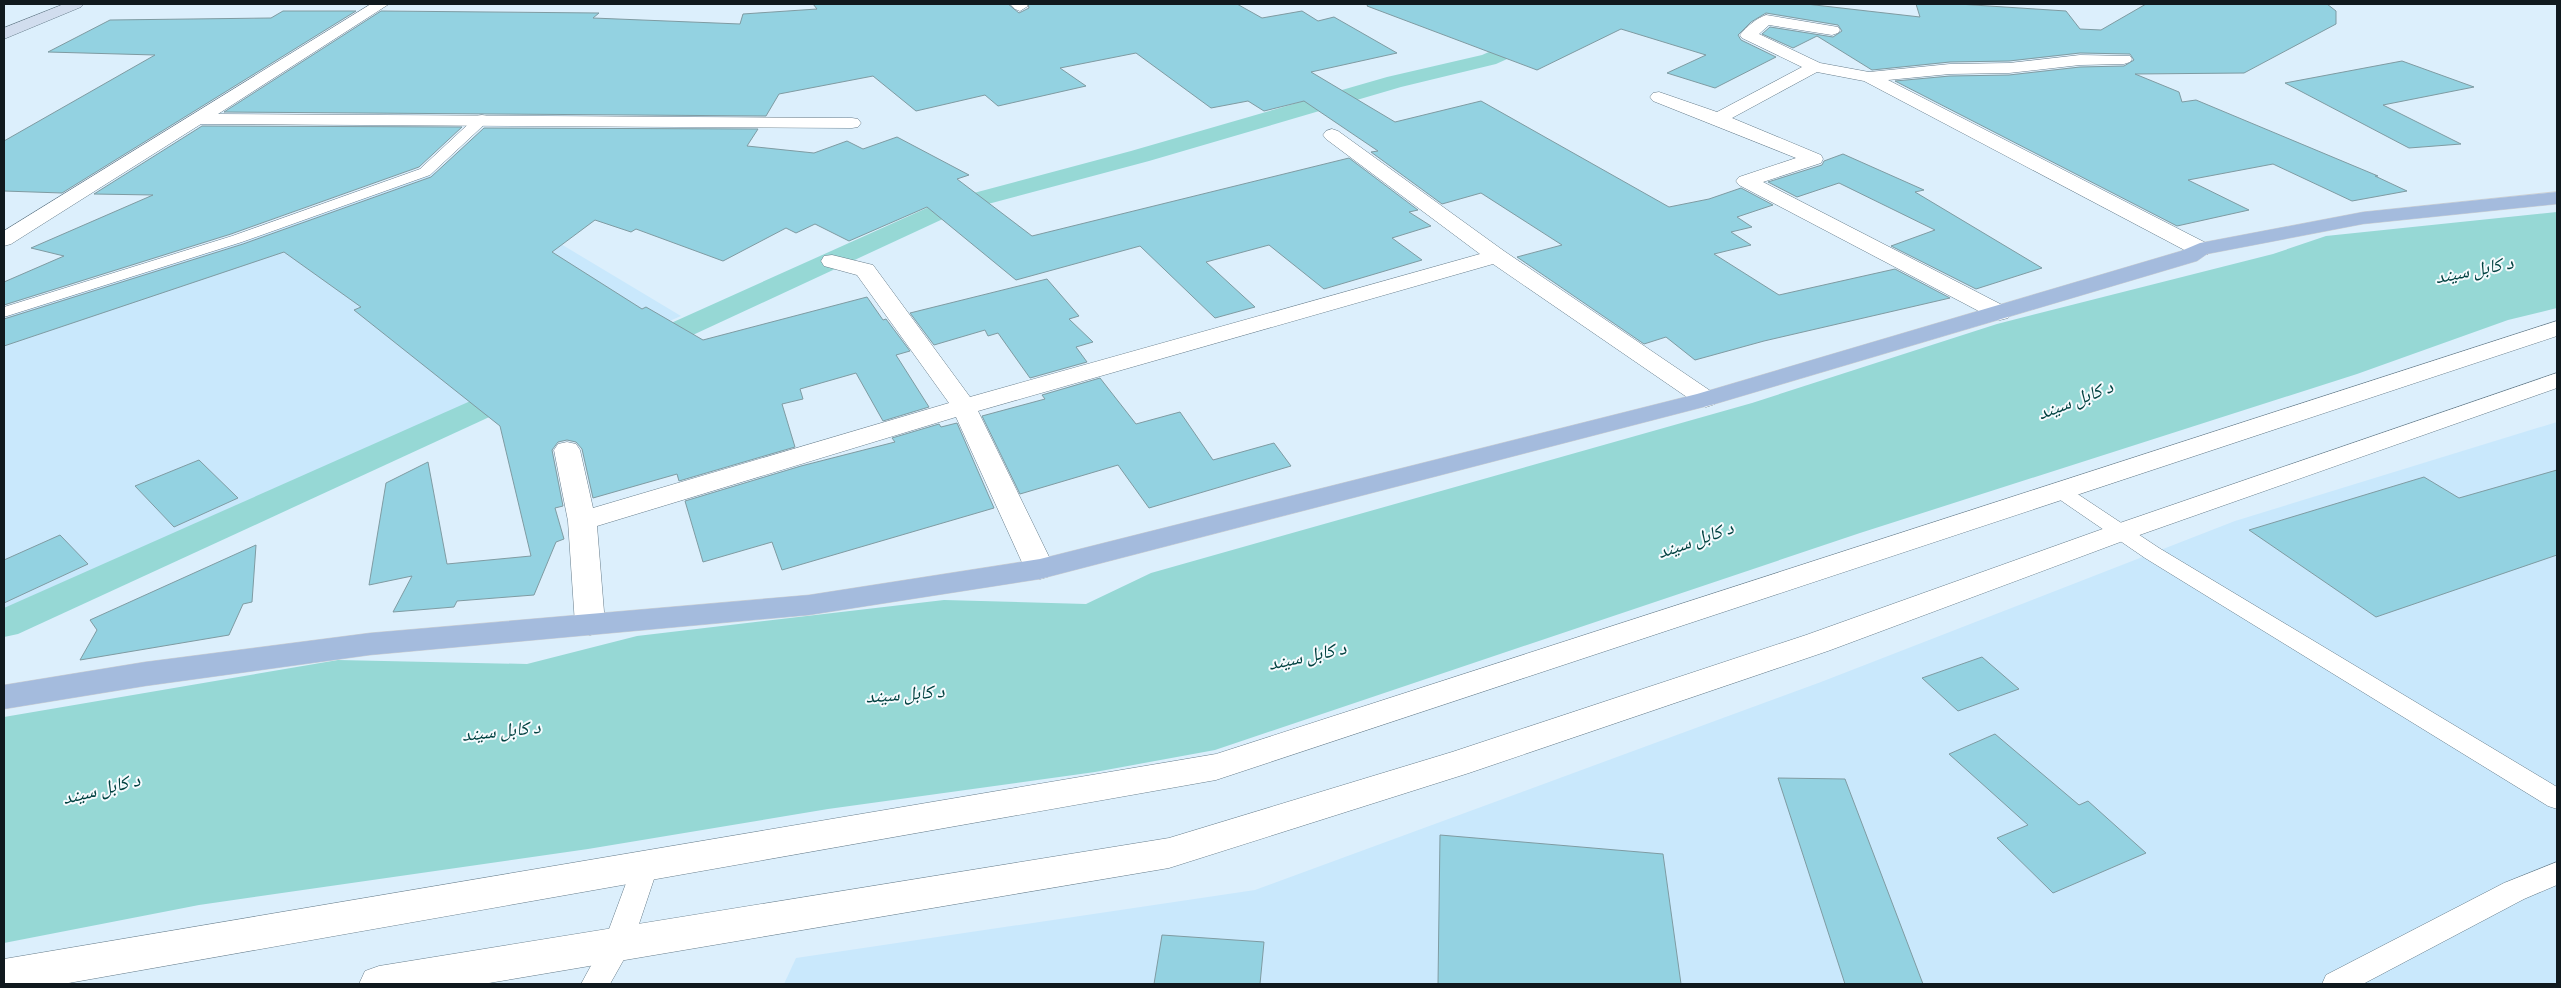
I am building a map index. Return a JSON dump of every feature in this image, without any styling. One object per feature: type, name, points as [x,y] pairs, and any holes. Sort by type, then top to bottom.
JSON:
[{"type":"main road","points":[[4,34],[76,4]]},
{"type":"main road","points":[[4,697],[145,674],[370,644],[809,605],[1040,569],[1706,399],[2189,256],[2200,249],[2363,218],[2557,198]]},
{"type":"street","points":[[4,240],[381,4]]},
{"type":"street","points":[[1832,30],[1766,20],[1748,35],[1815,67],[1869,77],[2124,59]]},
{"type":"street","points":[[1718,118],[1815,67]]},
{"type":"street","points":[[1869,77],[2200,249]]},
{"type":"street","points":[[1659,97],[1718,118],[1814,159],[1746,181],[2000,313]]},
{"type":"street","points":[[198,119],[482,119],[852,123]]},
{"type":"street","points":[[1332,136],[1496,256],[1706,399]]},
{"type":"street","points":[[582,521],[964,407],[1496,256]]},
{"type":"street","points":[[832,261],[864,270],[964,407],[1040,569]]},
{"type":"street","points":[[4,977],[1216,767],[2557,328]]},
{"type":"street","points":[[379,984],[1170,852],[1476,758],[1817,643],[2121,532],[2557,380]]},
{"type":"street","points":[[567,450],[582,521],[590,624]]},
{"type":"lane","points":[[4,312],[237,239],[424,172],[482,119]]},
{"type":"lane","points":[[2060,491],[2121,532],[2557,799]]},
{"type":"lane","points":[[594,984],[618,945],[645,867]]},
{"type":"lane","points":[[2336,984],[2514,891],[2557,873]]},
{"type":"shaded area","points":[[439,171],[681,316],[4,612],[4,314]]},
{"type":"shaded area","points":[[2557,422],[2557,984],[784,984],[796,958],[1255,890],[1821,682],[2235,521]]},
{"type":"water","name":"د کابل سيند","points":[[2557,212],[2557,308],[2508,320],[2357,374],[1860,533],[1215,750],[1095,772],[828,809],[588,849],[199,905],[4,943],[4,717],[338,660],[527,664],[637,636],[944,600],[1086,604],[1151,573],[1752,403],[1997,324],[2273,254],[2326,236]]},
{"type":"building","points":[[813,4],[1008,4],[1019,13],[1029,8],[1028,4],[1237,4],[1262,18],[1302,11],[1318,21],[1334,17],[1397,53],[1311,72],[1395,122],[1481,101],[1669,207],[1709,199],[1741,188],[1773,205],[1737,217],[1752,227],[1731,232],[1751,245],[1714,254],[1779,295],[1895,269],[1950,298],[1764,341],[1695,360],[1666,337],[1644,344],[1517,257],[1562,245],[1481,193],[1442,204],[1371,152],[1378,151],[1304,101],[1264,111],[1248,101],[1211,108],[1136,53],[1060,68],[1086,86],[998,106],[985,95],[916,111],[873,76],[779,94],[766,116],[224,112],[381,11],[599,13],[593,18],[740,24],[743,14],[817,9]]},
{"type":"building","points":[[1368,4],[1806,4],[1920,17],[1916,4],[1958,4],[2066,11],[2080,29],[2101,30],[2146,4],[2327,4],[2336,11],[2336,24],[2244,73],[2135,74],[2179,92],[2182,102],[2196,100],[2378,176],[2375,176],[2407,191],[2352,201],[2273,164],[2188,180],[2249,210],[2177,226],[1895,81],[1950,76],[2009,75],[2080,67],[2124,66],[2134,60],[2130,54],[2080,53],[2009,61],[1950,62],[1872,70],[1817,36],[1793,48],[1762,34],[1770,27],[1833,37],[1842,31],[1838,25],[1766,13],[1751,22],[1738,35],[1741,40],[1776,57],[1715,88],[1667,73],[1706,55],[1621,29],[1537,70],[1367,6]]},
{"type":"building","points":[[283,11],[356,11],[62,193],[4,191],[4,141],[155,55],[48,52],[110,20],[271,18]]},
{"type":"building","points":[[2402,61],[2474,87],[2383,105],[2461,144],[2409,148],[2285,83]]},
{"type":"building","points":[[202,126],[462,127],[419,167],[231,234],[4,305],[4,282],[64,256],[31,248],[153,195],[94,194]]},
{"type":"building","points":[[484,128],[758,129],[747,146],[814,153],[847,141],[863,149],[897,137],[969,175],[957,179],[1032,236],[1349,158],[1418,210],[1409,212],[1431,226],[1392,238],[1422,260],[1324,289],[1269,245],[1206,262],[1255,307],[1215,318],[1140,246],[1016,280],[927,207],[849,241],[815,224],[796,233],[786,228],[723,261],[636,229],[631,232],[595,220],[552,252],[642,309],[646,307],[703,340],[867,297],[883,320],[886,319],[910,351],[896,355],[929,407],[883,421],[856,373],[800,389],[803,399],[782,404],[795,447],[679,481],[677,474],[593,498],[582,449],[576,442],[567,440],[558,442],[552,450],[563,506],[555,508],[564,539],[556,542],[534,595],[457,601],[454,607],[393,612],[412,576],[369,585],[386,483],[428,462],[447,564],[531,556],[500,426],[354,310],[361,307],[284,252],[4,346],[4,319],[243,244],[431,177]]},
{"type":"building","points":[[1843,154],[1924,190],[1915,192],[2042,268],[1976,289],[1891,246],[1935,230],[1839,183],[1797,197],[1768,182],[1822,165],[1824,161]]},
{"type":"building","points":[[1047,279],[1079,316],[1069,319],[1093,342],[1076,347],[1087,362],[1030,378],[998,333],[988,336],[985,330],[934,345],[910,313]]},
{"type":"building","points":[[1100,378],[1136,424],[1180,412],[1213,460],[1274,443],[1291,466],[1149,508],[1118,465],[1020,494],[982,416],[1045,399],[1042,395]]},
{"type":"building","points":[[957,423],[994,508],[782,570],[772,542],[703,562],[685,501],[801,466],[895,442],[892,438],[939,424],[941,427]]},
{"type":"building","points":[[199,460],[238,498],[174,527],[135,486]]},
{"type":"building","points":[[2557,470],[2557,555],[2376,617],[2249,530],[2424,477],[2459,498]]},
{"type":"building","points":[[60,535],[88,564],[4,603],[4,560]]},
{"type":"building","points":[[256,545],[252,602],[243,604],[229,635],[80,660],[97,630],[90,620]]},
{"type":"building","points":[[1982,657],[2019,689],[1958,711],[1922,678]]},
{"type":"building","points":[[1995,734],[2079,805],[2088,801],[2146,853],[2053,893],[1997,838],[2028,825],[1949,754]]},
{"type":"building","points":[[1778,778],[1845,779],[1923,984],[1845,984]]},
{"type":"building","points":[[1440,835],[1663,854],[1681,984],[1438,984]]},
{"type":"building","points":[[1162,935],[1264,942],[1260,984],[1154,984]]},
{"type":"waterway","points":[[639,346],[671,334],[949,207],[1140,156],[1395,82],[1489,60],[1571,23],[1632,4]]},
{"type":"waterway","points":[[4,624],[522,390]]}]
